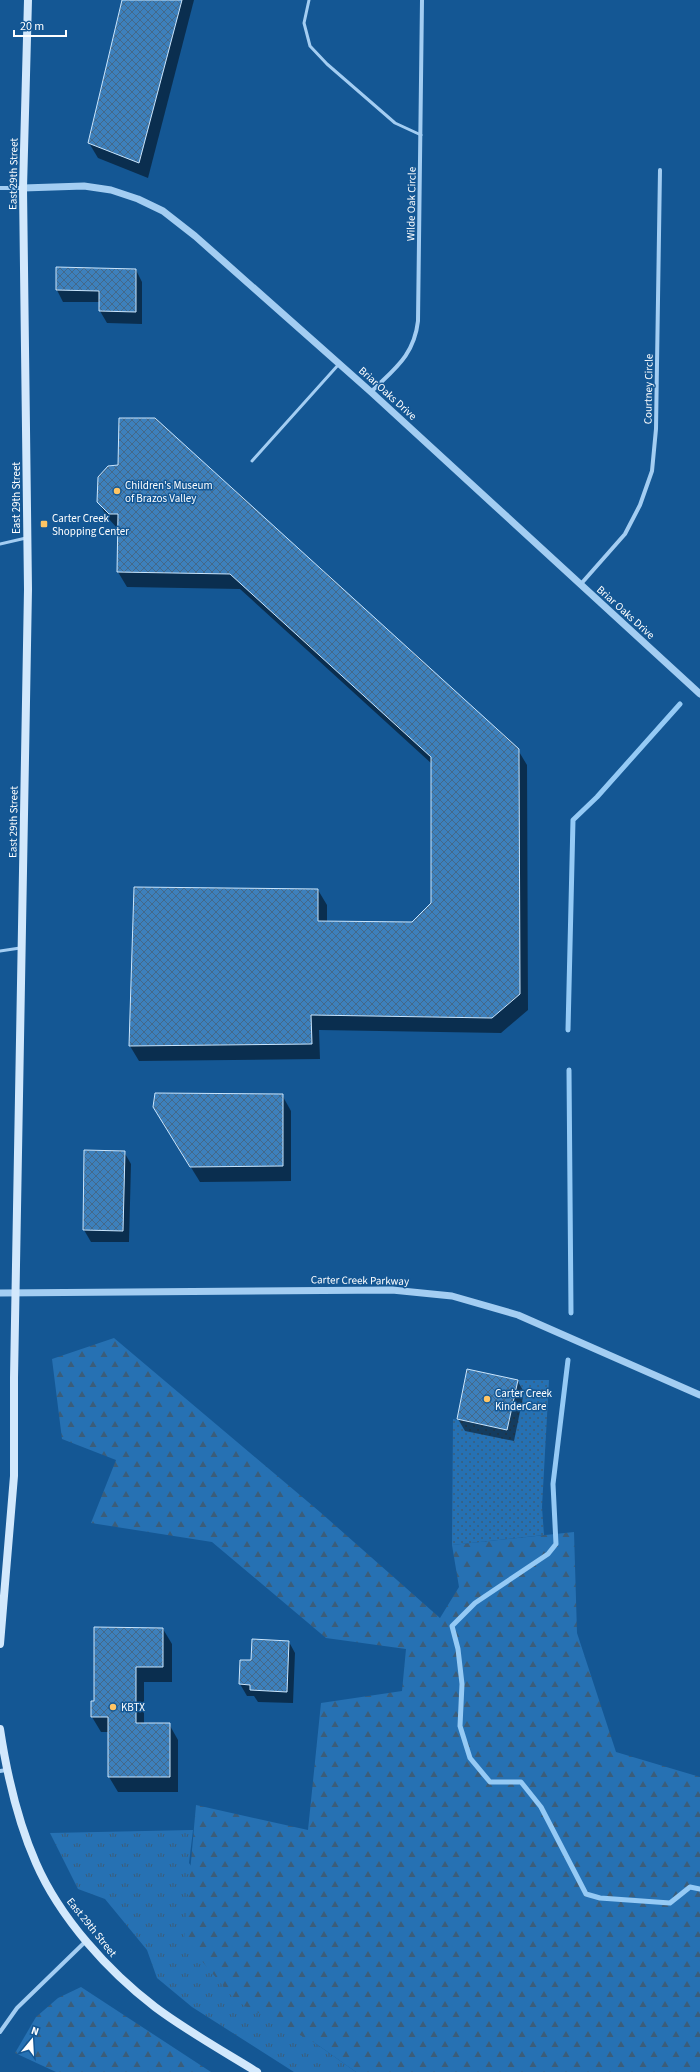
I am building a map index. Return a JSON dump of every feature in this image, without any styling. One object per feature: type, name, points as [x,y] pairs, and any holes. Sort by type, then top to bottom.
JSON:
[{"type":"main road","name":"East 29th Street","points":[[0,1644],[14,1476],[14,1378],[28,589],[26,538],[23,188],[28,0]]},
{"type":"main road","name":"East 29th Street","points":[[0,1729],[3,1771],[36,1864],[60,1905],[86,1941],[119,1977],[156,2007],[257,2072]]},
{"type":"street","name":"Wilde Oak Circle","points":[[371,392],[406,357],[416,338],[420,291],[422,0]]},
{"type":"street","name":"Courtney Circle","points":[[580,586],[625,534],[640,505],[652,470],[656,429],[660,170]]},
{"type":"street","name":"Briar Oaks Drive","points":[[23,188],[84,186],[111,190],[138,199],[163,212],[195,236],[371,392],[580,586],[700,694]]},
{"type":"street","points":[[0,188],[23,188]]},
{"type":"street","name":"Carter Creek Parkway","points":[[0,1293],[392,1290],[452,1296],[518,1315],[700,1395]]},
{"type":"street","points":[[0,2032],[17,2008],[86,1941]]},
{"type":"lane","points":[[309,0],[304,23],[310,46],[327,64],[395,123],[421,135]]},
{"type":"lane","points":[[252,461],[339,364]]},
{"type":"lane","points":[[0,544],[26,538]]},
{"type":"lane","points":[[0,951],[22,948]]},
{"type":"green space","points":[[114,1338],[320,1512],[440,1618],[459,1587],[452,1545],[574,1532],[577,1633],[616,1752],[700,1777],[700,2072],[356,2072],[315,2043],[236,2001],[184,1940],[196,1805],[308,1830],[321,1703],[402,1691],[406,1649],[326,1638],[212,1542],[91,1523],[116,1460],[62,1439],[52,1359]]},
{"type":"green space","points":[[518,1380],[549,1380],[542,1507],[544,1535],[452,1545],[453,1419],[507,1430]]},
{"type":"green space","points":[[193,1830],[189,1863],[315,2043],[356,2072],[294,2072],[192,2007],[157,1978],[147,1950],[105,1899],[78,1889],[50,1833]]},
{"type":"green space","points":[[81,1987],[211,2072],[56,2072],[15,2053],[36,2017],[58,1998]]},
{"type":"building","points":[[122,0],[182,0],[139,163],[88,143]]},
{"type":"building","points":[[56,267],[136,269],[136,312],[99,311],[99,291],[56,290]]},
{"type":"building","points":[[119,418],[155,418],[519,749],[520,994],[492,1018],[311,1015],[312,1044],[129,1046],[134,887],[318,889],[318,921],[412,922],[431,903],[431,757],[230,574],[117,572],[118,514],[109,514],[97,502],[98,477],[108,466],[118,465]]},
{"type":"building","points":[[155,1093],[283,1094],[283,1166],[190,1167],[153,1107]]},
{"type":"building","points":[[84,1150],[125,1151],[123,1231],[83,1230]]},
{"type":"building","name":"Carter Creek KinderCare","points":[[467,1369],[518,1380],[507,1430],[457,1419]]},
{"type":"building","name":"KBTX","points":[[94,1627],[163,1628],[163,1667],[136,1667],[136,1723],[170,1723],[170,1777],[108,1777],[108,1717],[91,1717],[91,1701],[94,1701]]},
{"type":"building","points":[[252,1639],[289,1641],[287,1692],[250,1690],[250,1685],[239,1684],[240,1660],[251,1660]]},
{"type":"waterway","points":[[568,1030],[573,820],[597,797],[680,704]]},
{"type":"waterway","points":[[569,1070],[571,1313]]},
{"type":"waterway","points":[[568,1360],[553,1484],[556,1544],[548,1554],[475,1603],[452,1626],[458,1649],[462,1684],[460,1726],[470,1758],[490,1782],[521,1782],[541,1807],[586,1894],[600,1898],[670,1903],[690,1887],[700,1889]]},
{"type":"place","name":"Children's Museum of Brazos Valley","points":[[117,491]]},
{"type":"place","name":"Carter Creek Shopping Center","points":[[44,524]]},
{"type":"place","name":"Carter Creek KinderCare","points":[[487,1399]]},
{"type":"place","name":"KBTX","points":[[113,1707]]}]
